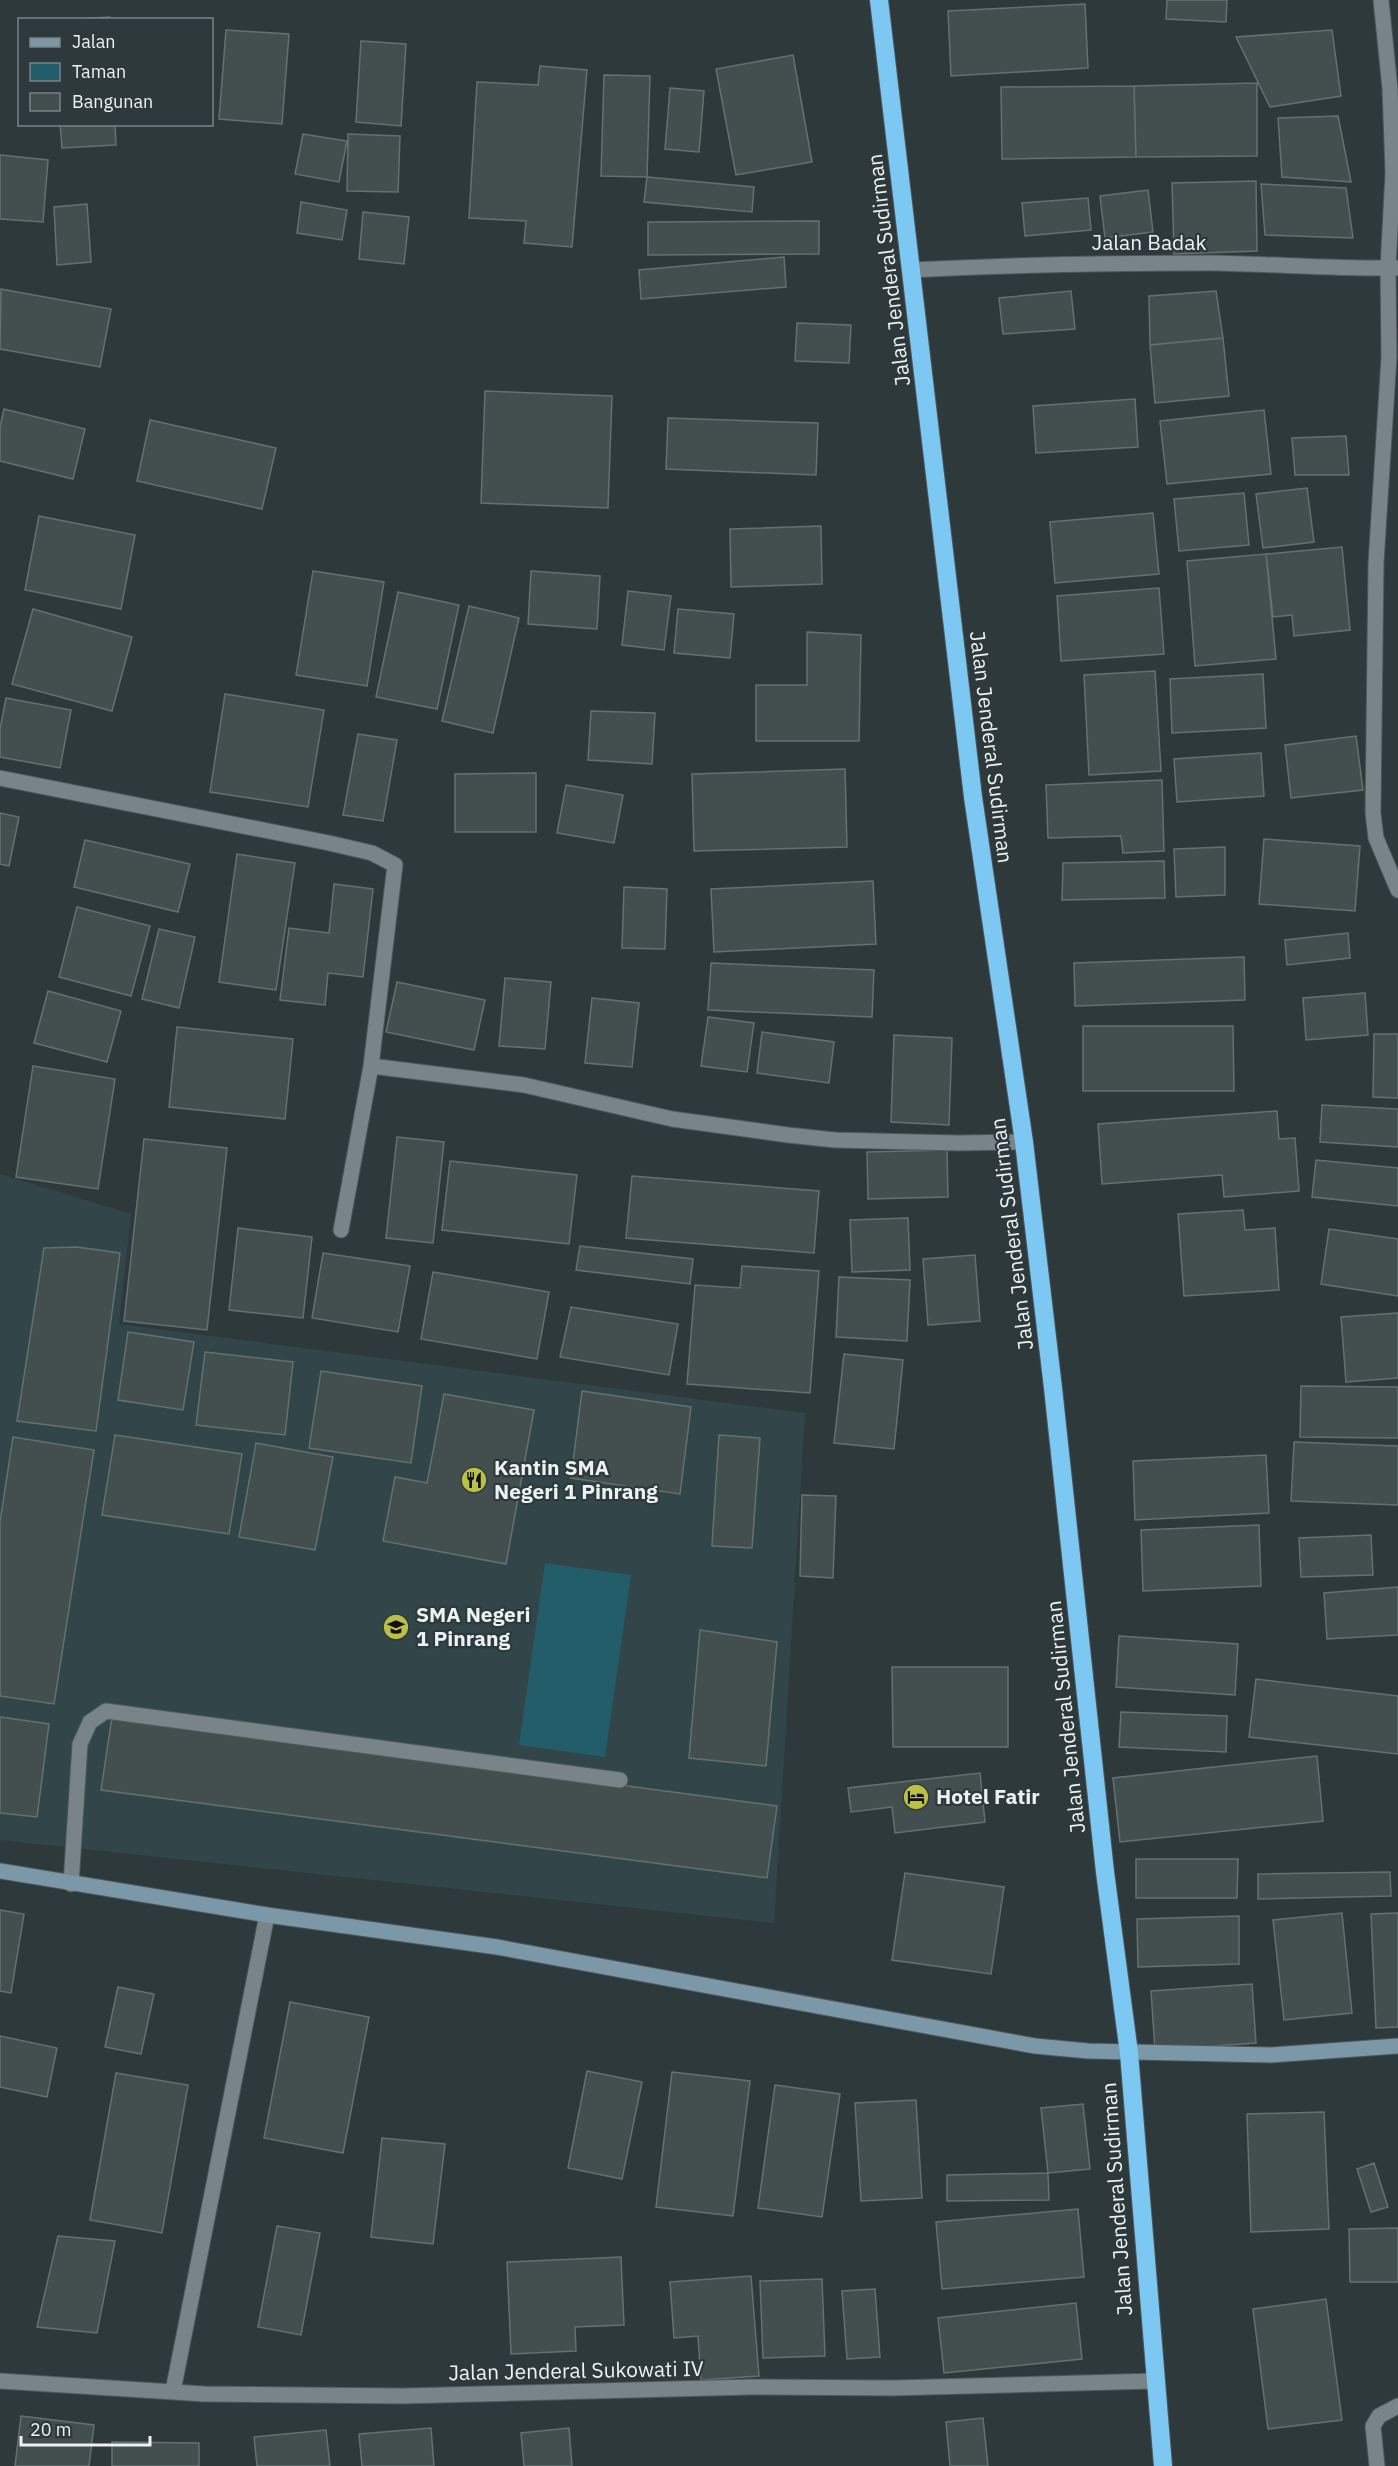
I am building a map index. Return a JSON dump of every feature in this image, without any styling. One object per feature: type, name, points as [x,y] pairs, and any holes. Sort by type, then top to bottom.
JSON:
[{"type":"highway","name":"Jalan Jenderal Sudirman","points":[[879,0],[973,797],[1024,1142],[1106,1872],[1129,2053],[1154,2381],[1163,2466]]},
{"type":"street","points":[[1381,0],[1390,89],[1393,268],[1376,563],[1373,813],[1376,838],[1398,890]]},
{"type":"street","name":"Jalan Badak","points":[[911,270],[1049,263],[1102,265],[1211,263],[1393,268]]},
{"type":"street","points":[[0,778],[329,843],[372,853],[395,865],[370,1066],[341,1230]]},
{"type":"street","points":[[370,1066],[524,1085],[672,1119],[788,1135],[835,1140],[1024,1142]]},
{"type":"street","points":[[71,1884],[80,1744],[90,1722],[106,1711],[620,1780]]},
{"type":"street","points":[[0,1871],[267,1915],[497,1947],[1035,2046],[1129,2053],[1271,2055],[1398,2046]]},
{"type":"street","points":[[173,2391],[267,1915]]},
{"type":"street","name":"Jalan Jenderal Sukowati IV","points":[[0,2380],[45,2385],[205,2394],[403,2396],[751,2387],[892,2388],[1154,2381]]},
{"type":"street","points":[[1377,2466],[1372,2426],[1379,2416],[1398,2406]]},
{"type":"shaded area","name":"SMA Negeri 1 Pinrang","points":[[0,1174],[131,1214],[119,1324],[805,1413],[774,1923],[0,1840]]},
{"type":"green space","points":[[545,1563],[631,1575],[605,1757],[519,1745]]},
{"type":"building","points":[[1167,0],[1227,0],[1226,22],[1166,19]]},
{"type":"building","points":[[1085,4],[1088,68],[951,76],[948,11]]},
{"type":"building","points":[[226,30],[289,34],[282,124],[219,119]]},
{"type":"building","points":[[1332,30],[1341,96],[1270,107],[1236,37]]},
{"type":"building","points":[[361,41],[406,44],[401,126],[356,122]]},
{"type":"building","points":[[793,55],[812,162],[736,175],[716,69]]},
{"type":"building","points":[[540,66],[587,70],[572,247],[524,243],[526,221],[469,218],[477,82],[538,85]]},
{"type":"building","points":[[604,75],[650,76],[647,177],[601,176]]},
{"type":"building","points":[[1257,83],[1257,156],[1136,157],[1134,86]]},
{"type":"building","points":[[1134,86],[1136,157],[1002,159],[1001,87]]},
{"type":"building","points":[[670,88],[704,91],[699,152],[665,149]]},
{"type":"building","points":[[1338,116],[1351,182],[1282,177],[1278,118]]},
{"type":"building","points":[[60,126],[115,126],[116,145],[62,148]]},
{"type":"building","points":[[303,134],[347,141],[339,182],[295,174]]},
{"type":"building","points":[[348,134],[400,136],[398,192],[347,191]]},
{"type":"building","points":[[0,155],[48,160],[43,222],[0,219]]},
{"type":"building","points":[[647,177],[754,187],[752,212],[644,202]]},
{"type":"building","points":[[1256,181],[1257,251],[1174,254],[1172,183]]},
{"type":"building","points":[[1261,184],[1346,188],[1353,238],[1265,235]]},
{"type":"building","points":[[1148,190],[1153,232],[1105,238],[1100,196]]},
{"type":"building","points":[[1088,198],[1091,230],[1025,236],[1022,203]]},
{"type":"building","points":[[301,202],[347,210],[342,240],[297,233]]},
{"type":"building","points":[[87,204],[91,262],[57,265],[54,207]]},
{"type":"building","points":[[363,212],[409,217],[404,264],[359,259]]},
{"type":"building","points":[[819,221],[819,254],[648,255],[648,222]]},
{"type":"building","points":[[784,257],[786,287],[641,299],[639,270]]},
{"type":"building","points":[[1,289],[111,309],[100,367],[0,349]]},
{"type":"building","points":[[1071,291],[1075,329],[1003,334],[999,298]]},
{"type":"building","points":[[1216,291],[1223,338],[1150,345],[1149,296]]},
{"type":"building","points":[[797,323],[851,325],[849,363],[795,361]]},
{"type":"building","points":[[1223,338],[1229,396],[1155,403],[1150,345]]},
{"type":"building","points":[[485,391],[612,396],[608,508],[481,503]]},
{"type":"building","points":[[1135,399],[1138,447],[1036,453],[1033,406]]},
{"type":"building","points":[[4,409],[85,429],[73,479],[0,461],[0,427]]},
{"type":"building","points":[[1264,410],[1271,474],[1167,484],[1160,421]]},
{"type":"building","points":[[668,418],[818,423],[816,475],[666,469]]},
{"type":"building","points":[[150,420],[276,448],[262,509],[137,481]]},
{"type":"building","points":[[1346,436],[1349,475],[1295,475],[1292,438]]},
{"type":"building","points":[[1307,488],[1314,542],[1263,548],[1256,494]]},
{"type":"building","points":[[1244,493],[1249,545],[1179,551],[1174,499]]},
{"type":"building","points":[[1153,513],[1159,574],[1055,583],[1050,522]]},
{"type":"building","points":[[39,516],[135,535],[121,609],[25,590]]},
{"type":"building","points":[[821,526],[822,584],[731,587],[730,529]]},
{"type":"building","points":[[1342,547],[1350,630],[1294,636],[1292,615],[1273,617],[1266,554]]},
{"type":"building","points":[[1266,554],[1276,659],[1195,666],[1187,561]]},
{"type":"building","points":[[313,571],[384,582],[367,686],[296,675]]},
{"type":"building","points":[[531,571],[600,576],[597,629],[528,624]]},
{"type":"building","points":[[1159,588],[1164,654],[1061,661],[1057,596]]},
{"type":"building","points":[[628,591],[671,596],[664,650],[622,645]]},
{"type":"building","points":[[398,592],[459,605],[437,709],[376,697]]},
{"type":"building","points":[[469,606],[519,618],[493,733],[442,721]]},
{"type":"building","points":[[33,609],[132,637],[112,711],[12,684]]},
{"type":"building","points":[[678,609],[734,614],[730,658],[674,653]]},
{"type":"building","points":[[807,632],[861,635],[859,741],[756,741],[756,685],[807,685]]},
{"type":"building","points":[[1155,671],[1161,771],[1089,775],[1084,675]]},
{"type":"building","points":[[1263,674],[1266,728],[1172,733],[1170,679]]},
{"type":"building","points":[[225,694],[324,710],[308,807],[210,792]]},
{"type":"building","points":[[6,698],[71,710],[60,768],[0,757],[0,729]]},
{"type":"building","points":[[591,711],[655,713],[652,764],[588,760]]},
{"type":"building","points":[[358,734],[397,740],[383,821],[343,815]]},
{"type":"building","points":[[1356,736],[1363,790],[1291,798],[1285,745]]},
{"type":"building","points":[[1261,753],[1264,796],[1177,802],[1174,759]]},
{"type":"building","points":[[845,769],[847,847],[694,851],[692,774]]},
{"type":"building","points":[[536,773],[536,832],[455,832],[455,774]]},
{"type":"building","points":[[1162,780],[1164,851],[1123,853],[1121,836],[1048,838],[1046,785]]},
{"type":"building","points":[[566,785],[623,795],[614,843],[557,833]]},
{"type":"building","points":[[0,813],[19,817],[9,866],[0,864]]},
{"type":"building","points":[[1264,839],[1360,846],[1355,911],[1259,904]]},
{"type":"building","points":[[85,840],[190,864],[178,912],[74,887]]},
{"type":"building","points":[[1225,847],[1225,895],[1176,897],[1174,849]]},
{"type":"building","points":[[237,854],[295,863],[276,990],[219,982]]},
{"type":"building","points":[[1164,861],[1165,898],[1062,900],[1063,863]]},
{"type":"building","points":[[873,881],[876,944],[714,952],[711,889]]},
{"type":"building","points":[[334,884],[373,889],[363,977],[328,973],[325,1005],[280,1000],[289,928],[329,933]]},
{"type":"building","points":[[624,887],[667,889],[665,949],[622,948]]},
{"type":"building","points":[[77,907],[150,926],[131,996],[59,977]]},
{"type":"building","points":[[159,929],[195,937],[179,1008],[142,999]]},
{"type":"building","points":[[1348,933],[1350,958],[1287,965],[1285,940]]},
{"type":"building","points":[[1244,957],[1245,1000],[1075,1006],[1074,963]]},
{"type":"building","points":[[711,963],[874,970],[872,1017],[708,1010]]},
{"type":"building","points":[[505,978],[551,982],[545,1049],[499,1046]]},
{"type":"building","points":[[397,982],[485,1000],[474,1050],[386,1032]]},
{"type":"building","points":[[48,991],[121,1011],[107,1062],[34,1043]]},
{"type":"building","points":[[1365,993],[1368,1035],[1306,1040],[1303,998]]},
{"type":"building","points":[[592,998],[639,1003],[632,1067],[585,1063]]},
{"type":"building","points":[[708,1017],[754,1023],[747,1072],[701,1066]]},
{"type":"building","points":[[1083,1026],[1233,1026],[1234,1091],[1083,1091]]},
{"type":"building","points":[[177,1027],[293,1039],[285,1119],[169,1107]]},
{"type":"building","points":[[762,1032],[834,1042],[829,1083],[757,1073]]},
{"type":"building","points":[[1374,1034],[1398,1034],[1398,1098],[1373,1097]]},
{"type":"building","points":[[894,1035],[952,1038],[949,1125],[891,1122]]},
{"type":"building","points":[[33,1066],[115,1079],[98,1189],[16,1177]]},
{"type":"building","points":[[1322,1105],[1398,1109],[1398,1147],[1320,1142]]},
{"type":"building","points":[[1277,1111],[1279,1139],[1295,1138],[1299,1191],[1224,1197],[1222,1175],[1102,1184],[1098,1124]]},
{"type":"building","points":[[397,1137],[444,1142],[433,1243],[386,1238]]},
{"type":"building","points":[[144,1139],[227,1148],[207,1330],[124,1321]]},
{"type":"building","points":[[947,1150],[948,1197],[868,1199],[867,1152]]},
{"type":"building","points":[[1316,1160],[1398,1168],[1398,1206],[1312,1197]]},
{"type":"building","points":[[450,1161],[577,1175],[569,1244],[442,1230]]},
{"type":"building","points":[[632,1176],[819,1191],[814,1253],[626,1238]]},
{"type":"building","points":[[1243,1210],[1245,1230],[1275,1228],[1279,1290],[1184,1296],[1178,1214]]},
{"type":"building","points":[[908,1218],[910,1270],[852,1272],[850,1220]]},
{"type":"building","points":[[238,1228],[312,1237],[303,1318],[229,1310]]},
{"type":"building","points":[[1329,1229],[1398,1239],[1398,1296],[1321,1284]]},
{"type":"building","points":[[580,1246],[693,1259],[690,1284],[576,1270]]},
{"type":"building","points":[[77,1247],[120,1253],[96,1431],[17,1421],[44,1248]]},
{"type":"building","points":[[323,1253],[410,1266],[398,1332],[312,1318]]},
{"type":"building","points":[[975,1255],[980,1321],[928,1325],[923,1259]]},
{"type":"building","points":[[742,1266],[819,1271],[810,1393],[687,1384],[695,1285],[740,1288]]},
{"type":"building","points":[[433,1272],[549,1292],[537,1359],[421,1339]]},
{"type":"building","points":[[839,1277],[910,1280],[907,1341],[836,1337]]},
{"type":"building","points":[[571,1307],[678,1324],[669,1375],[560,1357]]},
{"type":"building","points":[[1398,1313],[1398,1378],[1346,1382],[1341,1317]]},
{"type":"building","points":[[128,1332],[194,1342],[183,1410],[118,1400]]},
{"type":"building","points":[[205,1352],[293,1362],[285,1435],[196,1425]]},
{"type":"building","points":[[844,1354],[903,1360],[894,1449],[834,1443]]},
{"type":"building","points":[[321,1371],[422,1386],[411,1463],[309,1448]]},
{"type":"building","points":[[1301,1386],[1398,1387],[1398,1438],[1300,1437]]},
{"type":"building","points":[[582,1391],[691,1407],[680,1494],[571,1478]]},
{"type":"building","name":"Kantin SMA Negeri 1 Pinrang","points":[[444,1394],[534,1410],[506,1564],[383,1541],[395,1477],[427,1483]]},
{"type":"building","points":[[115,1435],[242,1454],[229,1534],[102,1515]]},
{"type":"building","points":[[719,1435],[760,1438],[752,1548],[712,1546]]},
{"type":"building","points":[[13,1437],[94,1450],[54,1704],[0,1696],[0,1522]]},
{"type":"building","points":[[1294,1442],[1398,1446],[1398,1505],[1291,1501]]},
{"type":"building","points":[[256,1443],[333,1457],[315,1550],[239,1537]]},
{"type":"building","points":[[1266,1455],[1269,1513],[1135,1520],[1133,1461]]},
{"type":"building","points":[[802,1495],[836,1496],[833,1578],[800,1576]]},
{"type":"building","points":[[1259,1525],[1261,1586],[1143,1591],[1141,1530]]},
{"type":"building","points":[[1371,1535],[1373,1575],[1301,1577],[1299,1538]]},
{"type":"building","points":[[1398,1587],[1398,1635],[1327,1639],[1324,1593]]},
{"type":"building","points":[[700,1630],[777,1642],[766,1766],[689,1758]]},
{"type":"building","points":[[1119,1636],[1238,1644],[1235,1695],[1116,1687]]},
{"type":"building","points":[[892,1667],[1008,1667],[1008,1747],[893,1747]]},
{"type":"building","points":[[1256,1679],[1398,1696],[1398,1754],[1249,1737]]},
{"type":"building","points":[[1121,1712],[1227,1716],[1226,1752],[1119,1747]]},
{"type":"building","points":[[0,1717],[49,1724],[37,1817],[0,1813]]},
{"type":"building","points":[[112,1717],[777,1806],[767,1878],[101,1790]]},
{"type":"building","points":[[1317,1756],[1323,1821],[1120,1842],[1113,1778]]},
{"type":"building","name":"Hotel Fatir","points":[[980,1773],[985,1822],[895,1833],[892,1807],[851,1812],[848,1788]]},
{"type":"building","points":[[1136,1859],[1238,1859],[1237,1898],[1136,1898]]},
{"type":"building","points":[[1390,1872],[1391,1896],[1258,1899],[1258,1874]]},
{"type":"building","points":[[905,1873],[1004,1887],[991,1974],[892,1960]]},
{"type":"building","points":[[0,1910],[24,1914],[11,1993],[0,1991]]},
{"type":"building","points":[[1342,1913],[1352,2013],[1284,2020],[1273,1920]]},
{"type":"building","points":[[1398,1913],[1398,2027],[1376,2028],[1371,1914]]},
{"type":"building","points":[[1239,1916],[1239,1964],[1138,1967],[1137,1919]]},
{"type":"building","points":[[1252,1984],[1256,2043],[1155,2050],[1151,1991]]},
{"type":"building","points":[[118,1987],[154,1994],[141,2054],[105,2047]]},
{"type":"building","points":[[290,2002],[369,2017],[343,2153],[264,2138]]},
{"type":"building","points":[[0,2036],[57,2048],[47,2097],[0,2087]]},
{"type":"building","points":[[587,2071],[642,2082],[622,2179],[568,2168]]},
{"type":"building","points":[[672,2072],[750,2081],[733,2216],[656,2207]]},
{"type":"building","points":[[116,2073],[188,2085],[162,2233],[90,2220]]},
{"type":"building","points":[[775,2085],[840,2094],[822,2217],[758,2208]]},
{"type":"building","points":[[916,2100],[922,2198],[861,2201],[855,2103]]},
{"type":"building","points":[[1083,2104],[1090,2169],[1048,2173],[1041,2108]]},
{"type":"building","points":[[1324,2112],[1329,2229],[1251,2232],[1247,2114]]},
{"type":"building","points":[[382,2138],[445,2144],[433,2244],[371,2237]]},
{"type":"building","points":[[1374,2163],[1388,2207],[1371,2212],[1357,2169]]},
{"type":"building","points":[[1048,2173],[1049,2200],[947,2201],[947,2175]]},
{"type":"building","points":[[1078,2209],[1084,2277],[942,2289],[936,2222]]},
{"type":"building","points":[[277,2226],[320,2233],[301,2335],[258,2327]]},
{"type":"building","points":[[1398,2228],[1398,2282],[1350,2282],[1349,2229]]},
{"type":"building","points":[[58,2236],[115,2241],[97,2333],[37,2327]]},
{"type":"building","points":[[621,2257],[624,2325],[575,2327],[576,2351],[511,2354],[507,2262]]},
{"type":"building","points":[[751,2276],[759,2376],[701,2380],[698,2336],[674,2338],[670,2282]]},
{"type":"building","points":[[822,2279],[825,2356],[763,2358],[760,2281]]},
{"type":"building","points":[[875,2289],[880,2357],[847,2359],[842,2291]]},
{"type":"building","points":[[1326,2299],[1342,2420],[1268,2429],[1253,2309]]},
{"type":"building","points":[[1076,2303],[1082,2359],[944,2373],[938,2318]]},
{"type":"building","points":[[21,2416],[94,2425],[89,2466],[15,2466]]},
{"type":"building","points":[[983,2418],[988,2466],[950,2466],[946,2422]]},
{"type":"building","points":[[431,2428],[434,2466],[362,2466],[359,2434]]},
{"type":"building","points":[[569,2428],[572,2466],[524,2466],[521,2433]]},
{"type":"building","points":[[326,2430],[330,2466],[257,2466],[254,2437]]},
{"type":"building","points":[[112,2442],[199,2443],[199,2466],[112,2466]]},
{"type":"place","name":"Kantin SMA Negeri 1 Pinrang","points":[[474,1480]]},
{"type":"place","name":"SMA Negeri 1 Pinrang","points":[[396,1627]]},
{"type":"place","name":"Hotel Fatir","points":[[916,1797]]}]
